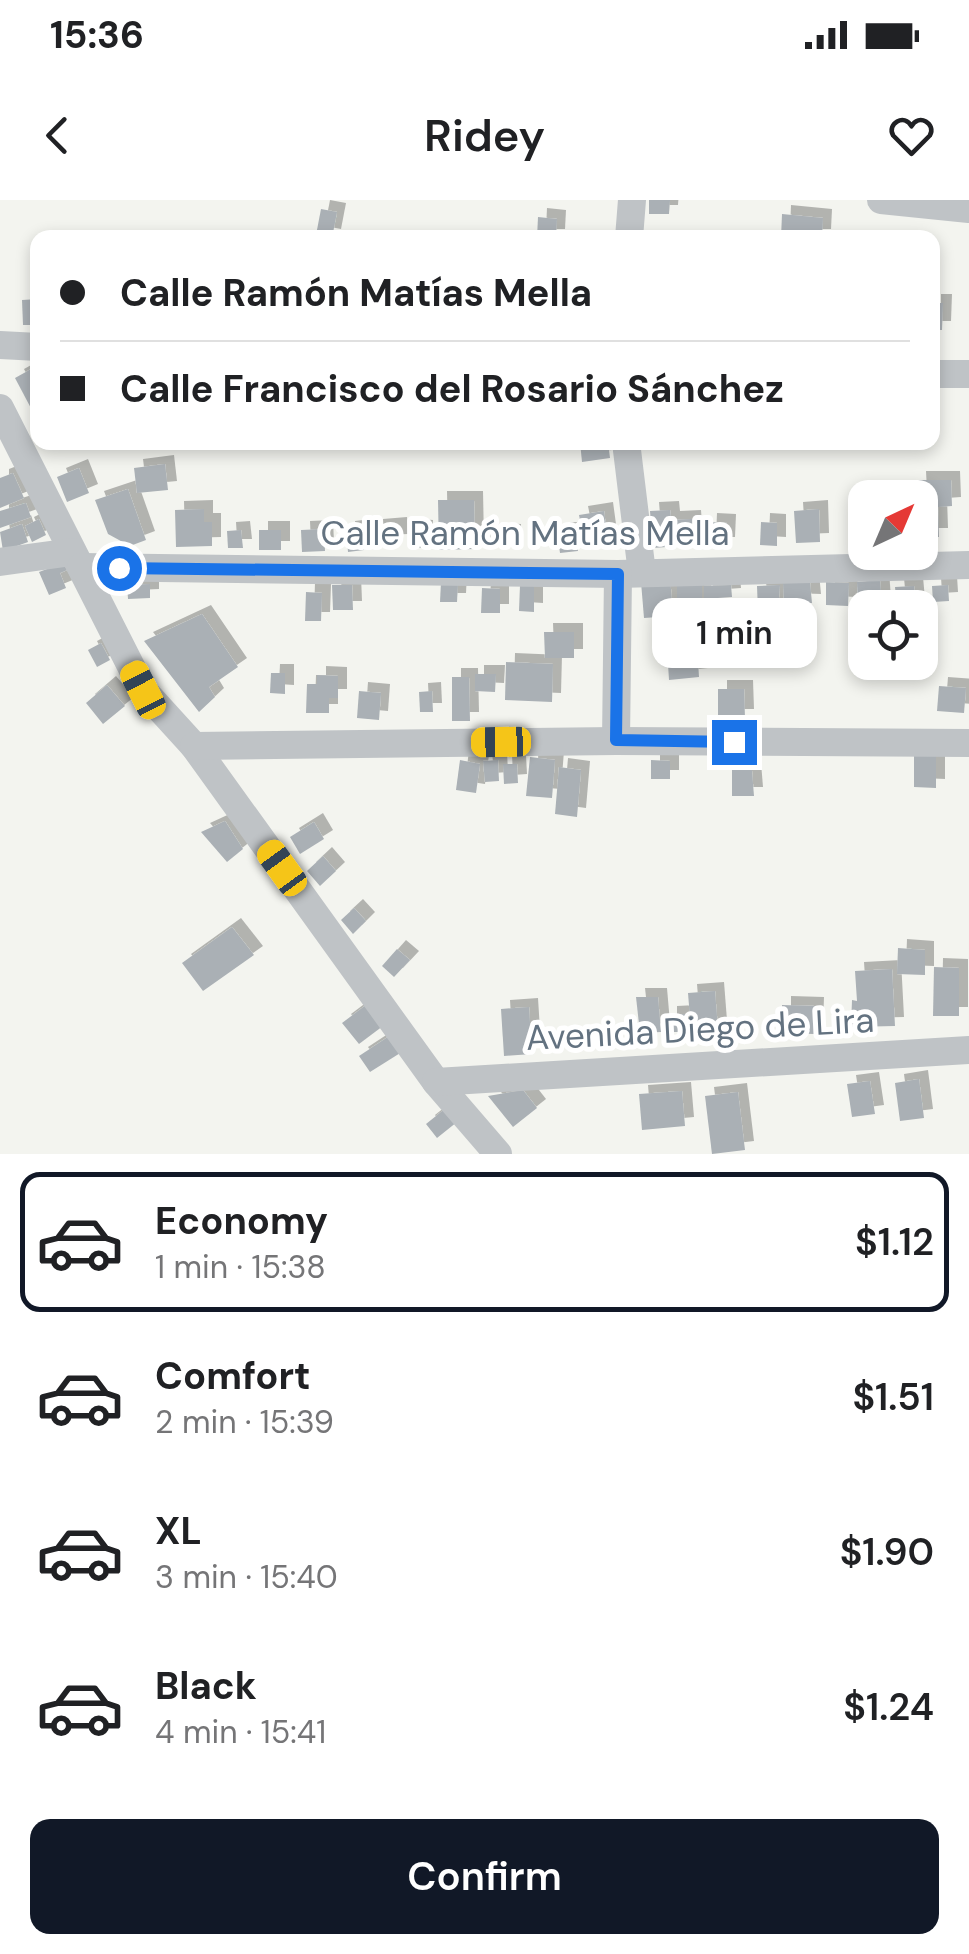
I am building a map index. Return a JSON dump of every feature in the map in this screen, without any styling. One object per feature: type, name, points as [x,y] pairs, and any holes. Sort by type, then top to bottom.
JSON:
[{"type":"street","points":[[630,230],[632,200]]},
{"type":"street","points":[[881,200],[969,210]]},
{"type":"street","points":[[0,345],[30,347]]},
{"type":"street","points":[[940,374],[969,374]]},
{"type":"street","points":[[0,408],[143,690],[194,746],[436,1082],[498,1154]]},
{"type":"street","points":[[616,740],[630,574],[626,450]]},
{"type":"street","name":"Calle Ramón Matías Mella","points":[[0,562],[76,560],[630,574],[969,565]]},
{"type":"street","points":[[194,746],[616,740],[969,744]]},
{"type":"street","name":"Avenida Diego de Lira","points":[[436,1082],[969,1050]]},
{"type":"building","points":[[649,200],[670,200],[669,214],[649,214]]},
{"type":"building","points":[[321,209],[337,212],[334,230],[317,230]]},
{"type":"building","points":[[782,214],[823,218],[822,230],[781,230]]},
{"type":"building","points":[[538,217],[557,219],[556,230],[537,230]]},
{"type":"building","points":[[22,300],[30,300],[30,325],[23,325]]},
{"type":"building","points":[[940,303],[943,303],[940,330]]},
{"type":"building","points":[[30,370],[30,406],[15,378]]},
{"type":"building","points":[[581,450],[609,450],[610,458],[582,462]]},
{"type":"building","points":[[165,464],[168,490],[137,493],[134,468]]},
{"type":"building","points":[[79,468],[89,493],[67,502],[57,477]]},
{"type":"building","points":[[13,473],[24,498],[0,508],[0,478]]},
{"type":"building","points":[[938,480],[951,480],[952,506],[938,507]]},
{"type":"building","points":[[128,489],[146,540],[130,546],[108,534],[95,500]]},
{"type":"building","points":[[438,500],[474,500],[475,549],[439,550]]},
{"type":"building","points":[[26,503],[31,517],[0,528],[0,511]]},
{"type":"building","points":[[204,509],[204,522],[212,522],[212,546],[176,547],[175,510]]},
{"type":"building","points":[[819,509],[820,542],[796,543],[794,511]]},
{"type":"building","points":[[670,510],[671,520],[692,519],[694,545],[653,548],[650,511]]},
{"type":"building","points":[[604,511],[607,533],[598,534],[597,543],[585,545],[579,515]]},
{"type":"building","points":[[39,519],[46,535],[32,542],[25,526]]},
{"type":"building","points":[[708,522],[727,523],[726,546],[707,546]]},
{"type":"building","points":[[761,522],[777,523],[777,546],[760,545]]},
{"type":"building","points":[[22,524],[28,542],[3,551],[0,532]]},
{"type":"building","points":[[398,526],[399,543],[375,544],[374,528]]},
{"type":"building","points":[[362,528],[364,550],[348,552],[346,530]]},
{"type":"building","points":[[411,528],[424,529],[423,548],[410,547]]},
{"type":"building","points":[[324,529],[325,551],[302,552],[301,530]]},
{"type":"building","points":[[241,530],[243,548],[228,548],[227,531]]},
{"type":"building","points":[[259,530],[281,530],[281,550],[259,550]]},
{"type":"building","points":[[568,531],[569,542],[577,541],[578,551],[560,553],[557,532]]},
{"type":"building","points":[[491,532],[512,533],[512,547],[490,547]]},
{"type":"building","points":[[63,563],[67,570],[60,573],[66,588],[49,595],[39,572]]},
{"type":"building","points":[[670,576],[673,616],[644,618],[641,582]]},
{"type":"building","points":[[880,580],[881,590],[857,590],[857,582]]},
{"type":"building","points":[[441,582],[458,583],[457,602],[440,602]]},
{"type":"building","points":[[810,582],[812,603],[784,602],[783,583]]},
{"type":"building","points":[[826,582],[849,583],[848,606],[826,605]]},
{"type":"building","points":[[677,583],[702,583],[702,614],[677,614]]},
{"type":"building","points":[[150,584],[150,598],[128,599],[127,585]]},
{"type":"building","points":[[332,585],[352,585],[353,610],[333,610]]},
{"type":"building","points":[[520,585],[534,585],[534,612],[519,611]]},
{"type":"building","points":[[731,585],[732,597],[704,599],[704,586]]},
{"type":"building","points":[[780,585],[778,610],[758,611],[757,586]]},
{"type":"building","points":[[948,585],[949,601],[938,602],[938,590],[932,590],[932,586]]},
{"type":"building","points":[[914,586],[914,590],[895,590]]},
{"type":"building","points":[[482,588],[500,589],[500,613],[481,613]]},
{"type":"building","points":[[306,592],[322,593],[321,621],[305,621]]},
{"type":"building","points":[[753,608],[754,634],[735,635],[734,609]]},
{"type":"building","points":[[202,614],[238,667],[209,687],[215,697],[199,712],[144,641]]},
{"type":"building","points":[[544,632],[574,632],[574,658],[545,658]]},
{"type":"building","points":[[101,643],[110,660],[97,667],[88,650]]},
{"type":"building","points":[[697,645],[699,677],[669,680],[667,648]]},
{"type":"building","points":[[506,662],[553,664],[552,702],[505,700]]},
{"type":"building","points":[[271,673],[285,673],[285,694],[270,693]]},
{"type":"building","points":[[475,674],[496,674],[495,692],[475,691]]},
{"type":"building","points":[[317,675],[338,676],[338,698],[329,698],[329,713],[306,713],[307,684],[317,684]]},
{"type":"building","points":[[452,677],[469,677],[470,721],[452,721]]},
{"type":"building","points":[[107,685],[125,706],[103,724],[86,703]]},
{"type":"building","points":[[939,686],[966,688],[964,713],[937,711]]},
{"type":"building","points":[[718,689],[744,689],[745,718],[718,718]]},
{"type":"building","points":[[359,691],[381,693],[379,720],[357,718]]},
{"type":"building","points":[[432,691],[433,712],[420,712],[419,692]]},
{"type":"building","points":[[914,750],[936,750],[936,788],[914,787]]},
{"type":"building","points":[[530,757],[555,760],[552,798],[526,796]]},
{"type":"building","points":[[732,759],[751,759],[754,796],[732,796]]},
{"type":"building","points":[[460,760],[480,764],[476,793],[456,790]]},
{"type":"building","points":[[498,760],[499,781],[485,782],[483,761]]},
{"type":"building","points":[[651,760],[670,761],[670,779],[651,779]]},
{"type":"building","points":[[503,764],[517,764],[518,783],[504,784]]},
{"type":"building","points":[[559,767],[581,770],[577,817],[555,814]]},
{"type":"building","points":[[225,821],[243,849],[227,862],[201,832]]},
{"type":"building","points":[[314,822],[324,839],[300,854],[290,837]]},
{"type":"building","points":[[323,856],[336,871],[320,886],[307,871]]},
{"type":"building","points":[[354,908],[366,921],[353,934],[341,920]]},
{"type":"building","points":[[232,927],[254,955],[203,991],[182,963]]},
{"type":"building","points":[[898,948],[925,950],[925,975],[897,974]]},
{"type":"building","points":[[397,949],[410,960],[394,977],[382,966]]},
{"type":"building","points":[[934,967],[959,968],[959,1016],[933,1016]]},
{"type":"building","points":[[892,969],[895,1026],[851,1027],[852,1000],[857,1001],[855,971]]},
{"type":"building","points":[[715,991],[718,1029],[691,1031],[688,993]]},
{"type":"building","points":[[636,997],[658,997],[661,1032],[640,1033]]},
{"type":"building","points":[[366,1005],[383,1026],[359,1044],[342,1023]]},
{"type":"building","points":[[782,1005],[815,1006],[814,1034],[782,1033]]},
{"type":"building","points":[[529,1007],[532,1054],[504,1056],[501,1009]]},
{"type":"building","points":[[687,1014],[687,1032],[668,1032],[668,1015]]},
{"type":"building","points":[[394,1033],[405,1050],[370,1072],[359,1056]]},
{"type":"building","points":[[919,1079],[924,1118],[900,1121],[895,1083]]},
{"type":"building","points":[[870,1081],[875,1114],[852,1117],[847,1084]]},
{"type":"building","points":[[523,1090],[537,1108],[513,1127],[488,1096]]},
{"type":"building","points":[[682,1091],[685,1126],[642,1130],[639,1094]]},
{"type":"building","points":[[738,1092],[745,1150],[712,1154],[705,1096]]},
{"type":"building","points":[[446,1108],[457,1122],[437,1138],[426,1124]]},
{"type":"route","points":[[119,568],[618,574],[616,740],[734,742]]}]
